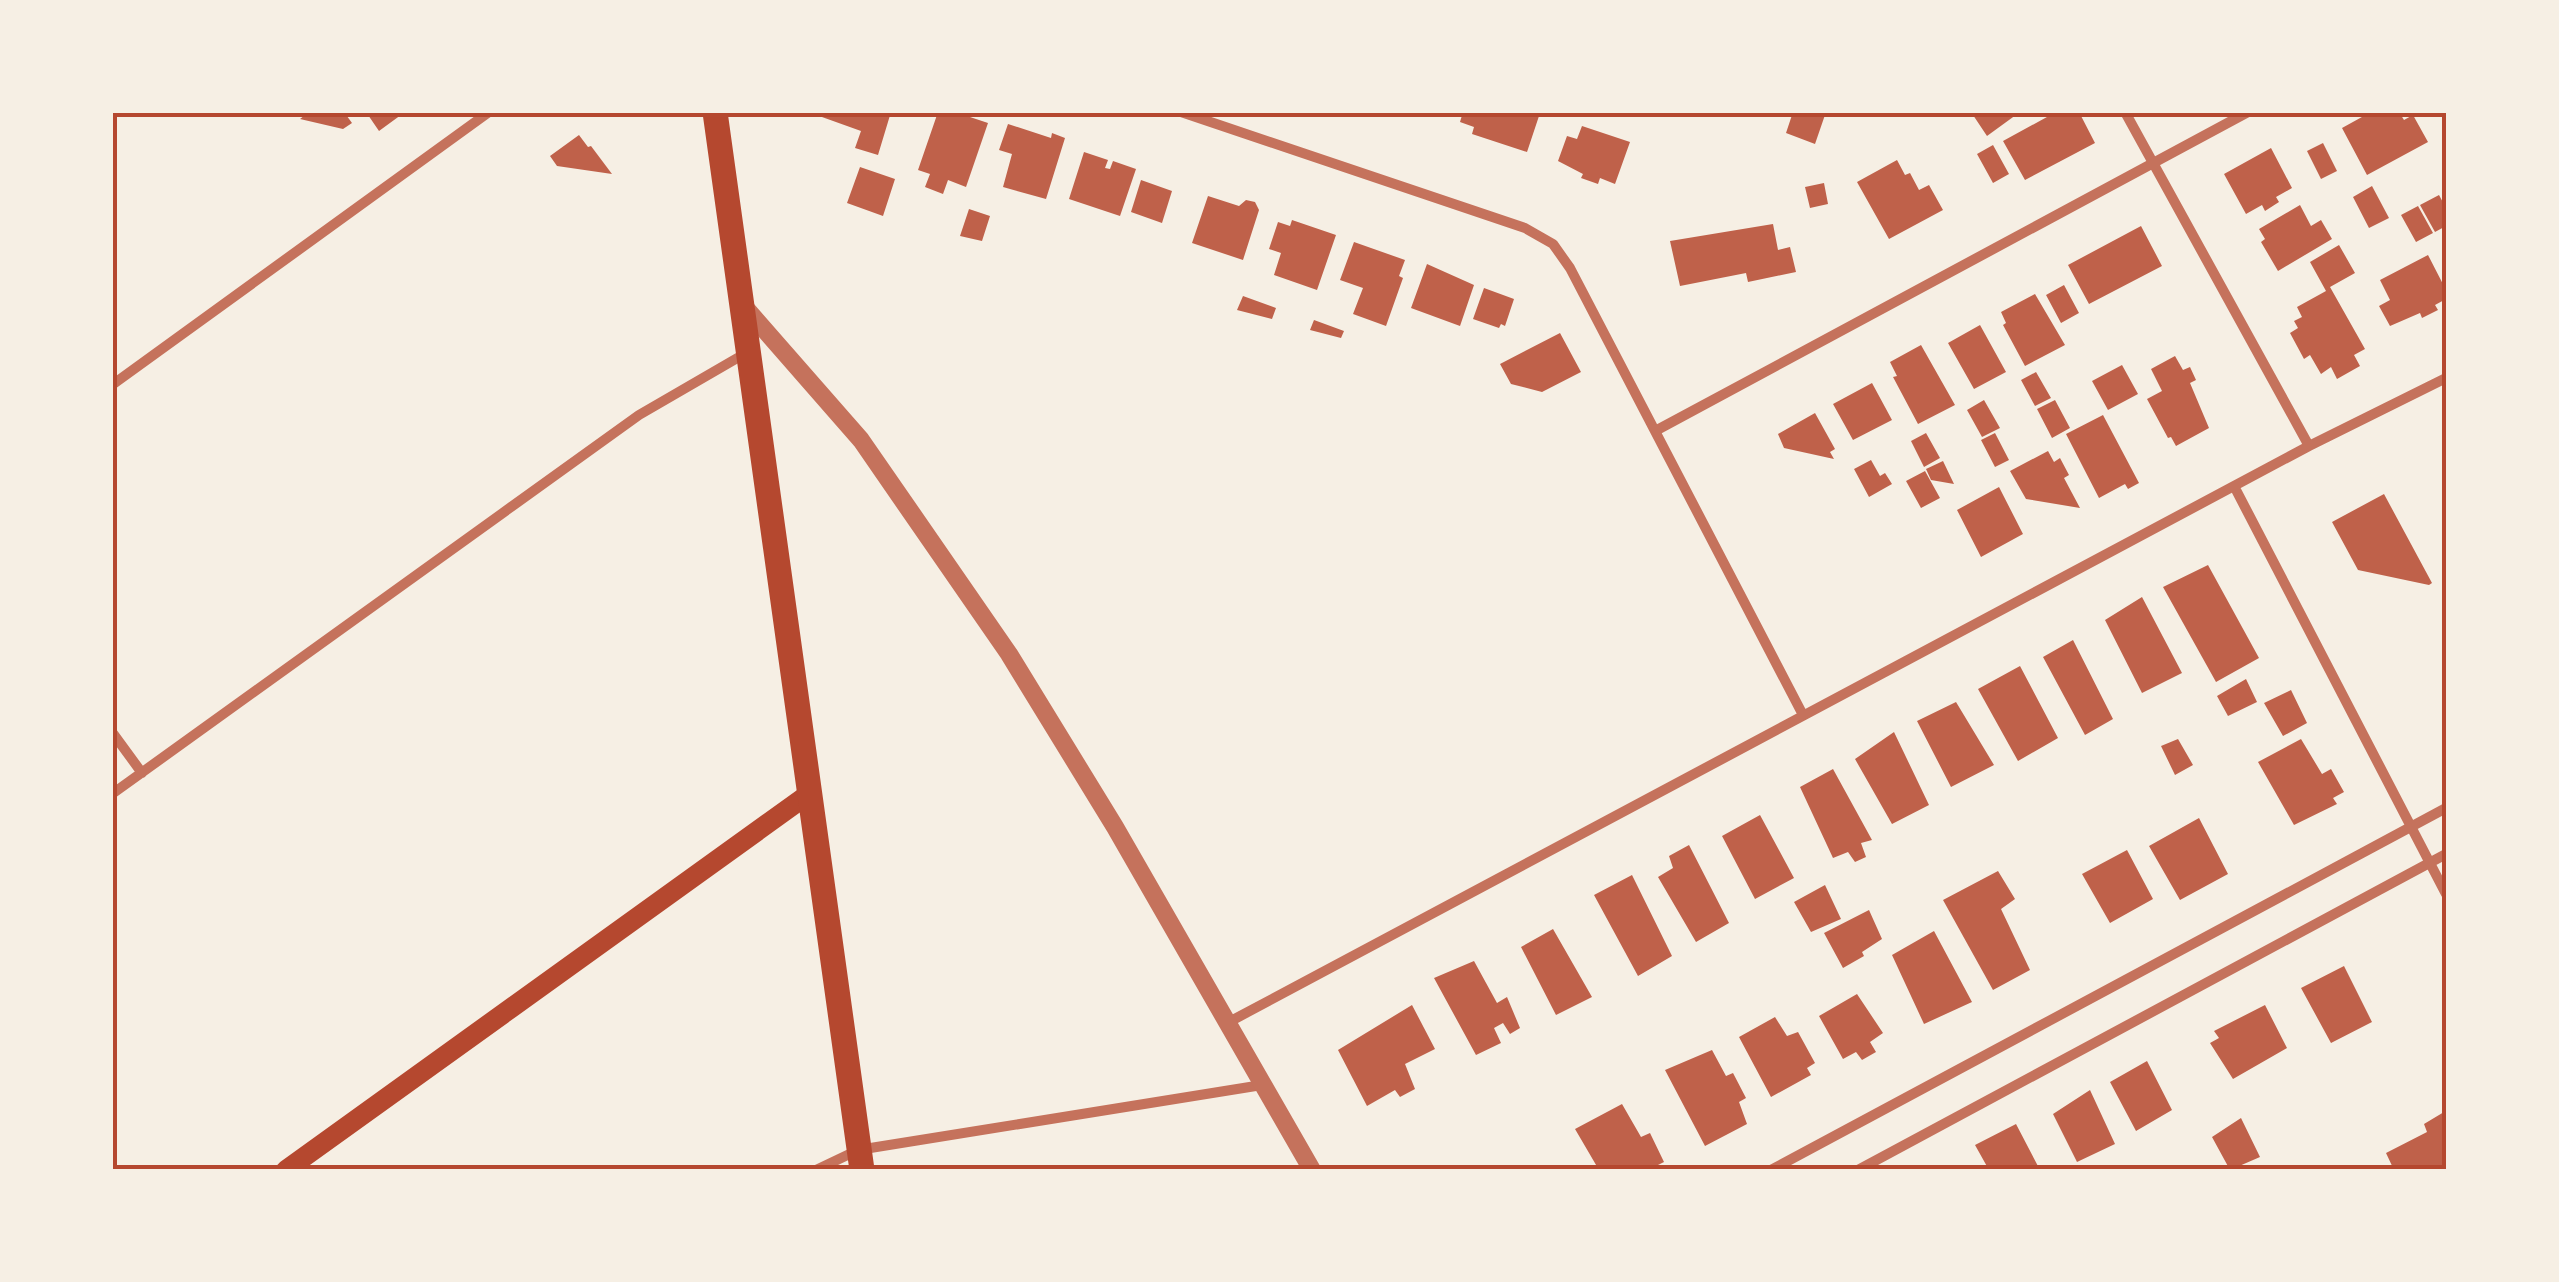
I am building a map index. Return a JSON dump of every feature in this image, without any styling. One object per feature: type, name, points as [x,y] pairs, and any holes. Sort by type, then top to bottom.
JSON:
[{"type":"main road","points":[[715,112],[860,1160]]},
{"type":"main road","points":[[720,142],[727,112]]},
{"type":"main road","points":[[286,1170],[810,793]]},
{"type":"street","points":[[112,385],[489,112]]},
{"type":"street","points":[[1181,112],[1526,228],[1553,244],[1570,268],[1657,430],[1696,514],[1804,716]]},
{"type":"street","points":[[2126,112],[2309,446]]},
{"type":"street","points":[[1657,430],[2248,112]]},
{"type":"street","points":[[740,302],[861,440],[1009,654],[1229,1022],[1312,1170]]},
{"type":"street","points":[[112,794],[640,415],[746,353]]},
{"type":"street","points":[[1229,1022],[2309,446],[2446,378]]},
{"type":"street","points":[[2234,486],[2446,894]]},
{"type":"street","points":[[112,732],[142,773]]},
{"type":"street","points":[[1771,1170],[2446,808]]},
{"type":"street","points":[[1858,1170],[2446,854]]},
{"type":"street","points":[[816,1170],[1262,1085]]},
{"type":"building","points":[[309,112],[344,112],[352,123],[343,129],[300,119]]},
{"type":"building","points":[[366,112],[405,112],[379,131]]},
{"type":"building","points":[[808,112],[891,112],[878,155],[855,148],[861,131]]},
{"type":"building","points":[[938,112],[969,112],[970,117],[988,123],[966,187],[948,180],[943,194],[925,187],[930,174],[918,170]]},
{"type":"building","points":[[1463,112],[1540,113],[1527,152],[1472,134],[1474,127],[1460,122]]},
{"type":"building","points":[[1793,112],[1826,112],[1815,144],[1786,133]]},
{"type":"building","points":[[1971,112],[2020,112],[1987,136]]},
{"type":"building","points":[[2056,112],[2079,112],[2095,143],[2025,180],[2003,141]]},
{"type":"building","points":[[2371,112],[2399,112],[2404,120],[2413,115],[2428,142],[2367,175],[2342,128]]},
{"type":"building","points":[[1008,124],[1051,138],[1052,133],[1065,138],[1046,199],[1003,187],[1012,154],[999,150]]},
{"type":"building","points":[[1582,126],[1630,142],[1615,184],[1600,178],[1598,184],[1581,178],[1583,174],[1558,161],[1567,136],[1577,139]]},
{"type":"building","points":[[579,135],[612,174],[557,166],[550,156]]},
{"type":"building","points":[[2323,143],[2337,171],[2321,179],[2307,151]]},
{"type":"building","points":[[1993,145],[2009,174],[1993,183],[1977,154]]},
{"type":"building","points":[[2271,148],[2292,188],[2276,197],[2279,202],[2265,211],[2262,205],[2246,214],[2224,174]]},
{"type":"building","points":[[1084,152],[1108,160],[1105,168],[1110,169],[1113,161],[1136,169],[1120,216],[1069,199]]},
{"type":"building","points":[[1897,160],[1919,190],[1929,185],[1943,210],[1889,239],[1857,182]]},
{"type":"building","points":[[860,167],[895,179],[883,216],[847,203]]},
{"type":"building","points":[[1141,180],[1172,191],[1162,223],[1131,212]]},
{"type":"building","points":[[1824,183],[1828,204],[1810,208],[1805,187]]},
{"type":"building","points":[[2372,186],[2389,218],[2369,228],[2353,197]]},
{"type":"building","points":[[2439,195],[2446,208],[2446,226],[2435,232],[2420,205]]},
{"type":"building","points":[[1208,196],[1239,206],[1246,200],[1255,202],[1259,210],[1243,260],[1192,243]]},
{"type":"building","points":[[2300,205],[2311,226],[2321,220],[2332,239],[2278,271],[2261,242],[2265,239],[2259,229]]},
{"type":"building","points":[[2418,206],[2433,233],[2416,242],[2401,215]]},
{"type":"building","points":[[969,209],[990,216],[982,241],[960,236]]},
{"type":"building","points":[[1292,220],[1336,235],[1317,290],[1274,275],[1281,253],[1269,249],[1278,222],[1290,226]]},
{"type":"building","points":[[1773,224],[1778,250],[1790,247],[1796,272],[1748,282],[1746,273],[1680,286],[1670,241]]},
{"type":"building","points":[[2141,226],[2162,266],[2089,304],[2068,265]]},
{"type":"building","points":[[1354,242],[1405,260],[1399,276],[1403,278],[1386,326],[1353,314],[1363,288],[1340,280]]},
{"type":"building","points":[[2339,245],[2355,273],[2330,287],[2365,349],[2354,355],[2360,366],[2337,379],[2331,367],[2321,374],[2310,355],[2304,359],[2290,333],[2298,328],[2294,321],[2302,317],[2297,307],[2326,291],[2310,262]]},
{"type":"building","points":[[2428,255],[2446,290],[2446,299],[2435,305],[2438,310],[2422,318],[2420,313],[2390,326],[2379,306],[2390,300],[2380,280]]},
{"type":"building","points":[[1427,264],[1474,285],[1460,326],[1411,308]]},
{"type":"building","points":[[2064,285],[2079,313],[2061,323],[2046,295]]},
{"type":"building","points":[[1484,288],[1514,299],[1505,326],[1501,324],[1499,328],[1473,319]]},
{"type":"building","points":[[2035,294],[2065,345],[2025,366],[2003,325],[2006,323],[2001,312]]},
{"type":"building","points":[[1243,296],[1276,308],[1272,319],[1237,310]]},
{"type":"building","points":[[1314,320],[1344,331],[1341,338],[1310,330]]},
{"type":"building","points":[[1980,325],[2006,372],[1974,389],[1948,343]]},
{"type":"building","points":[[1560,333],[1581,372],[1542,392],[1511,384],[1500,364]]},
{"type":"building","points":[[1921,345],[1955,405],[1918,424],[1893,377],[1897,376],[1890,362]]},
{"type":"building","points":[[2175,356],[2183,370],[2190,367],[2196,380],[2190,383],[2209,428],[2176,446],[2147,399],[2162,391],[2151,369]]},
{"type":"building","points":[[2122,365],[2138,394],[2108,410],[2092,381]]},
{"type":"building","points":[[2036,372],[2051,398],[2035,406],[2021,380]]},
{"type":"building","points":[[1872,383],[1892,420],[1853,440],[1833,404]]},
{"type":"building","points":[[1984,400],[2000,428],[1982,437],[1967,410]]},
{"type":"building","points":[[2055,400],[2070,428],[2052,438],[2037,409]]},
{"type":"building","points":[[1815,413],[1835,449],[1830,452],[1834,459],[1784,448],[1778,434]]},
{"type":"building","points":[[2103,415],[2139,483],[2128,489],[2125,484],[2099,498],[2066,434]]},
{"type":"building","points":[[1926,433],[1940,458],[1924,467],[1911,441]]},
{"type":"building","points":[[1995,433],[2009,460],[1995,467],[1981,440]]},
{"type":"building","points":[[2048,451],[2054,462],[2060,458],[2069,475],[2064,478],[2080,508],[2026,499],[2010,471]]},
{"type":"building","points":[[1871,460],[1880,476],[1885,473],[1892,484],[1869,497],[1854,469]]},
{"type":"building","points":[[1943,461],[1954,484],[1931,480],[1926,469]]},
{"type":"building","points":[[1925,471],[1940,498],[1921,508],[1906,481]]},
{"type":"building","points":[[1999,487],[2023,534],[1981,557],[1957,510]]},
{"type":"building","points":[[2384,494],[2432,583],[2429,585],[2358,570],[2332,522]]},
{"type":"building","points":[[2208,565],[2259,658],[2216,682],[2163,587]]},
{"type":"building","points":[[2142,597],[2182,673],[2142,693],[2105,620]]},
{"type":"building","points":[[2073,640],[2113,719],[2085,735],[2043,657]]},
{"type":"building","points":[[2020,666],[2058,738],[2018,761],[1978,689]]},
{"type":"building","points":[[2246,679],[2257,702],[2228,716],[2217,696]]},
{"type":"building","points":[[2291,690],[2307,723],[2283,736],[2264,703]]},
{"type":"building","points":[[1956,702],[1994,765],[1951,787],[1917,721]]},
{"type":"building","points":[[1894,732],[1929,805],[1892,824],[1855,759]]},
{"type":"building","points":[[2178,739],[2193,765],[2175,775],[2161,746]]},
{"type":"building","points":[[2301,739],[2322,774],[2331,769],[2344,792],[2333,798],[2337,804],[2294,825],[2258,762]]},
{"type":"building","points":[[1833,769],[1872,840],[1861,843],[1866,857],[1855,862],[1848,852],[1833,858],[1800,787]]},
{"type":"building","points":[[1760,815],[1794,878],[1755,899],[1722,836]]},
{"type":"building","points":[[2199,818],[2228,874],[2180,900],[2149,846]]},
{"type":"building","points":[[1689,845],[1729,923],[1696,942],[1658,877],[1673,868],[1669,856]]},
{"type":"building","points":[[2127,850],[2153,899],[2110,923],[2082,874]]},
{"type":"building","points":[[1998,871],[2015,899],[2001,909],[2030,970],[1993,990],[1943,900]]},
{"type":"building","points":[[1632,875],[1672,956],[1638,976],[1594,895]]},
{"type":"building","points":[[1825,885],[1841,919],[1811,932],[1794,902]]},
{"type":"building","points":[[1869,910],[1882,939],[1843,968],[1824,933]]},
{"type":"building","points":[[1553,929],[1592,997],[1556,1015],[1521,947]]},
{"type":"building","points":[[1934,931],[1972,1002],[1924,1024],[1892,955]]},
{"type":"building","points":[[1474,961],[1497,1003],[1507,997],[1520,1028],[1510,1034],[1503,1023],[1494,1028],[1501,1043],[1476,1055],[1434,978]]},
{"type":"building","points":[[2344,966],[2372,1022],[2331,1043],[2301,988]]},
{"type":"building","points":[[1857,994],[1883,1033],[1870,1042],[1876,1052],[1862,1060],[1856,1052],[1843,1059],[1819,1016]]},
{"type":"building","points":[[1412,1005],[1435,1049],[1405,1064],[1415,1089],[1400,1097],[1395,1090],[1367,1106],[1338,1050]]},
{"type":"building","points":[[2265,1005],[2287,1048],[2233,1079],[2210,1043],[2219,1038],[2214,1031]]},
{"type":"building","points":[[1775,1017],[1787,1036],[1798,1032],[1815,1063],[1807,1068],[1811,1075],[1771,1097],[1739,1037]]},
{"type":"building","points":[[1712,1050],[1726,1076],[1733,1073],[1746,1098],[1739,1102],[1747,1124],[1705,1146],[1665,1070]]},
{"type":"building","points":[[2147,1061],[2172,1110],[2136,1131],[2110,1082]]},
{"type":"building","points":[[2090,1090],[2115,1144],[2077,1162],[2053,1114]]},
{"type":"building","points":[[1622,1104],[1641,1137],[1650,1133],[1664,1162],[1648,1170],[1599,1170],[1575,1129]]},
{"type":"building","points":[[2444,1112],[2446,1170],[2394,1170],[2386,1153],[2427,1132],[2424,1124]]},
{"type":"building","points":[[2241,1118],[2260,1157],[2230,1170],[2212,1137]]},
{"type":"building","points":[[2016,1124],[2040,1170],[1989,1170],[1975,1145]]}]
